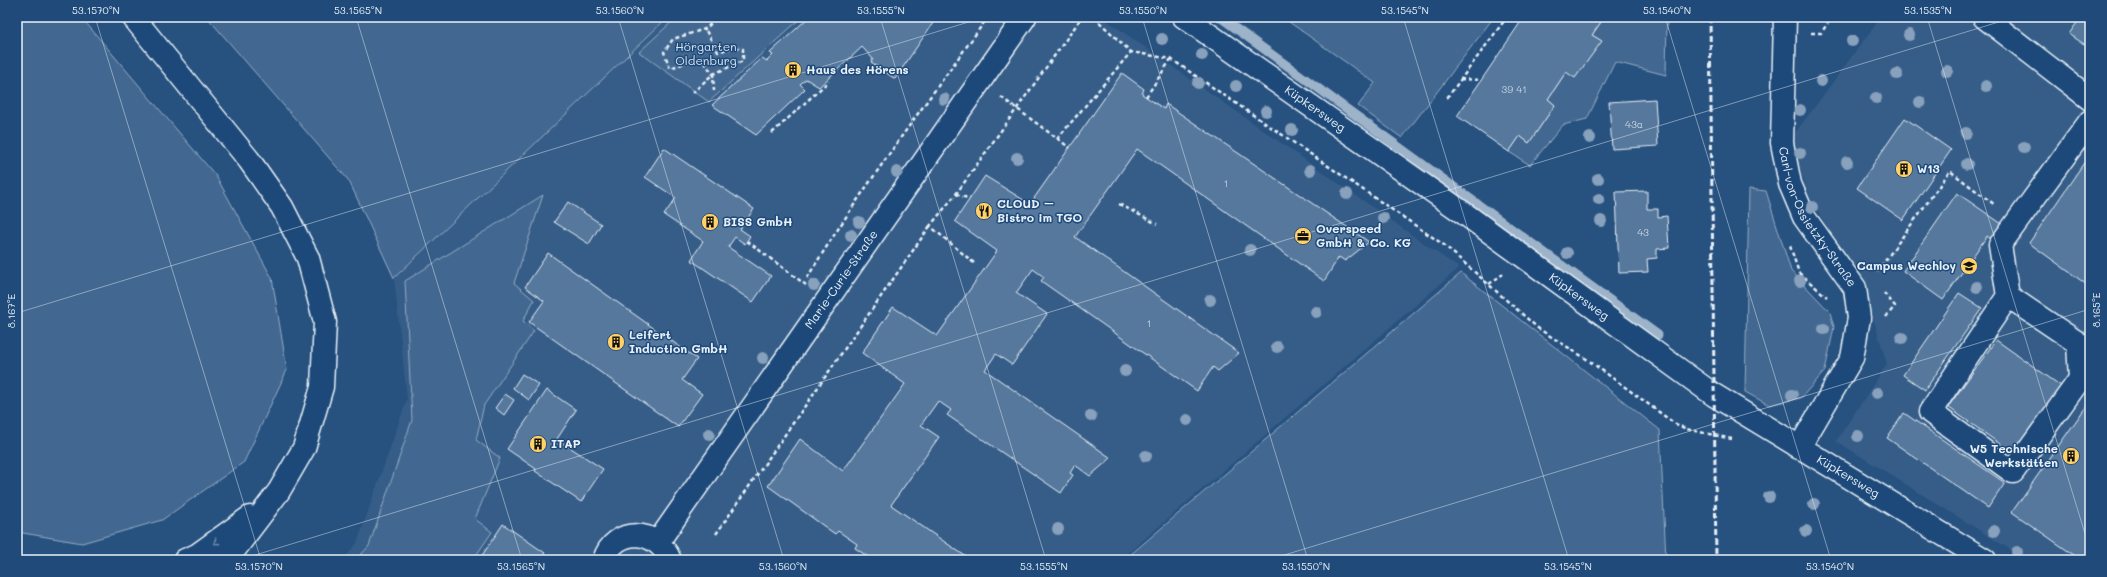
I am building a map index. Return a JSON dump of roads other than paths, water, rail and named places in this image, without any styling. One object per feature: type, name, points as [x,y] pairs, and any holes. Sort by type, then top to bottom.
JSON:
[{"type":"main road","points":[[133,17],[249,160],[282,207],[308,258],[325,322],[322,387],[304,448],[279,492],[235,549],[222,560]]},
{"type":"main road","name":"Marie-Curie-Straße","points":[[604,560],[606,553],[614,544],[624,537],[642,536],[664,551],[826,301],[1025,17]]},
{"type":"main road","name":"Küpkersweg","points":[[1184,17],[1465,214],[1714,395],[1985,560]]},
{"type":"main road","name":"Carl-von-Ossietzky-Straße","points":[[1785,17],[1782,142],[1790,184],[1804,217],[1855,288],[1859,318],[1852,358],[1799,448]]},
{"type":"main road","points":[[1984,17],[2090,99]]},
{"type":"main road","points":[[2008,296],[2078,344],[2080,379],[2013,472],[1930,412],[2008,296],[2000,245],[2090,121]]},
{"type":"main road","points":[[185,560],[197,555],[237,528],[279,492]]},
{"type":"waterway","points":[[1220,17],[1658,335]]},
{"type":"railway","points":[[1710,17],[1716,560]]},
{"type":"place","name":"Haus des Hörens","points":[[793,70]]},
{"type":"place","name":"W13","points":[[1904,169]]},
{"type":"place","name":"CLOUD – Bistro im TGO","points":[[984,211]]},
{"type":"place","name":"BISS GmbH","points":[[710,222]]},
{"type":"place","name":"Overspeed GmbH & Co. KG","points":[[1303,236]]},
{"type":"place","name":"Campus Wechloy","points":[[1969,266]]},
{"type":"place","name":"Leifert Induction GmbH","points":[[616,342]]},
{"type":"place","name":"ITAP","points":[[538,444]]},
{"type":"place","name":"W5 Technische Werkstätten","points":[[2071,456]]},
{"type":"park label","name":"Hörgarten Oldenburg","points":[[706,54]]}]
